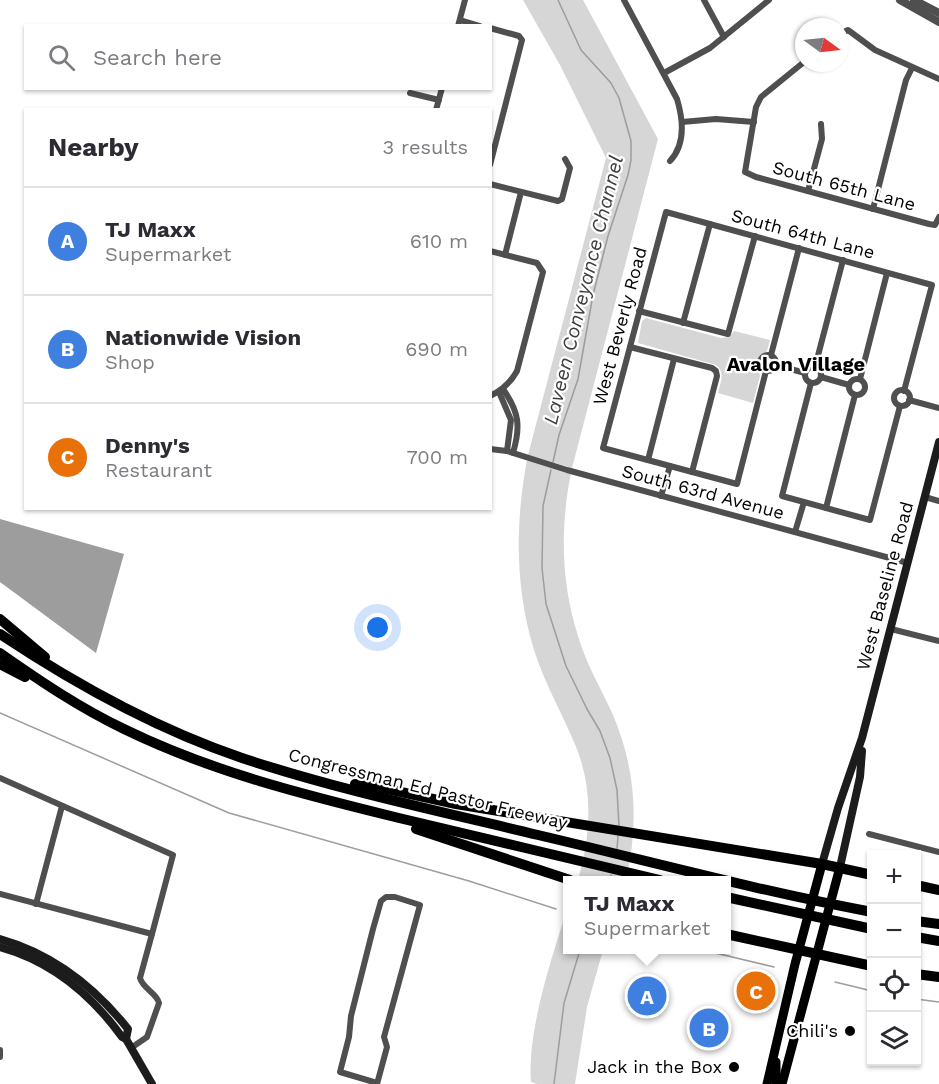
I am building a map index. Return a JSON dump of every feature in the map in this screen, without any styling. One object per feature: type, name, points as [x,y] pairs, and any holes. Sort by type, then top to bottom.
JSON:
[{"type":"highway","points":[[0,620],[30,643],[61,672]]},
{"type":"highway","name":"Congressman Ed Pastor Freeway","points":[[0,633],[61,672],[144,717],[242,758],[327,783],[710,876]]},
{"type":"highway","name":"Congressman Ed Pastor Freeway","points":[[0,653],[60,695],[122,729],[171,751],[228,772],[324,800],[642,876]]},
{"type":"highway","points":[[0,664],[60,695]]},
{"type":"highway","points":[[327,783],[378,787],[456,804],[867,873]]},
{"type":"highway","points":[[324,800],[346,810],[434,834],[563,878]]},
{"type":"highway","name":"Congressman Ed Pastor Freeway","points":[[731,881],[867,911]]},
{"type":"highway","points":[[921,886],[939,890]]},
{"type":"highway","points":[[731,898],[867,928]]},
{"type":"highway","points":[[921,922],[939,924]]},
{"type":"highway","points":[[731,935],[867,965]]},
{"type":"highway","points":[[921,939],[939,941]]},
{"type":"highway","points":[[921,975],[939,977]]},
{"type":"main road","name":"West Baseline Road","points":[[822,864],[862,738],[939,442]]},
{"type":"main road","name":"West Baseline Road","points":[[840,867],[860,777],[862,738]]},
{"type":"main road","points":[[767,1084],[798,950],[822,864]]},
{"type":"main road","points":[[782,1084],[840,867]]},
{"type":"main road","points":[[0,939],[44,956],[83,981],[111,1007],[128,1029],[126,1039]]},
{"type":"main road","points":[[0,947],[33,959],[76,986],[95,1003],[126,1039],[152,1084]]},
{"type":"main road","points":[[775,1050],[776,1084]]},
{"type":"street","points":[[459,23],[465,0]]},
{"type":"street","points":[[624,0],[677,99],[682,122],[681,139],[677,154],[670,161]]},
{"type":"street","points":[[704,0],[724,37]]},
{"type":"street","points":[[664,74],[710,48],[769,0]]},
{"type":"street","points":[[900,0],[939,22]]},
{"type":"street","points":[[914,0],[939,14]]},
{"type":"street","points":[[492,29],[519,36],[522,40],[492,157]]},
{"type":"street","points":[[849,31],[875,50],[939,79]]},
{"type":"street","points":[[873,209],[906,80],[912,68]]},
{"type":"street","points":[[682,122],[716,119],[754,122],[756,107],[761,97],[795,69]]},
{"type":"street","points":[[437,108],[442,90]]},
{"type":"street","points":[[410,93],[439,100]]},
{"type":"street","name":"South 65th Lane","points":[[754,122],[746,172],[756,177],[935,225],[939,217]]},
{"type":"street","points":[[808,191],[822,139],[821,124]]},
{"type":"street","points":[[492,185],[558,201],[562,199],[570,168],[565,159]]},
{"type":"street","points":[[505,255],[521,192]]},
{"type":"street","name":"South 64th Lane","points":[[666,212],[932,285],[904,391]]},
{"type":"street","name":"West Beverly Road","points":[[648,460],[603,448],[666,212]]},
{"type":"street","points":[[683,323],[710,224]]},
{"type":"street","points":[[639,311],[728,334],[754,236]]},
{"type":"street","points":[[771,355],[799,248]]},
{"type":"street","points":[[492,252],[537,262],[543,272],[518,370],[501,391],[492,395]]},
{"type":"street","points":[[815,367],[843,260]]},
{"type":"street","points":[[860,379],[887,273]]},
{"type":"street","points":[[630,346],[716,371],[717,376],[692,472]]},
{"type":"street","points":[[771,355],[775,358],[776,365],[774,370],[766,371],[761,367],[761,360],[764,356],[771,355]]},
{"type":"street","points":[[674,358],[648,460],[737,484],[766,371]]},
{"type":"street","points":[[776,365],[805,373]]},
{"type":"street","points":[[805,373],[810,367],[815,367]]},
{"type":"street","points":[[815,367],[821,377]]},
{"type":"street","points":[[805,373],[807,380],[811,383]]},
{"type":"street","points":[[811,383],[818,381],[821,377]]},
{"type":"street","points":[[821,377],[849,385]]},
{"type":"street","points":[[849,385],[854,379],[864,382],[866,387],[861,394],[855,395]]},
{"type":"street","points":[[811,383],[782,496],[870,520],[900,406]]},
{"type":"street","points":[[849,385],[855,395]]},
{"type":"street","points":[[501,391],[511,401],[518,418],[516,442],[510,452]]},
{"type":"street","points":[[904,391],[909,396],[909,400],[906,405],[900,406],[895,402],[895,395],[904,391]]},
{"type":"street","points":[[826,508],[855,395]]},
{"type":"street","points":[[909,400],[939,408]]},
{"type":"street","name":"South 63rd Avenue","points":[[492,449],[510,452],[563,469],[908,563]]},
{"type":"street","points":[[661,496],[670,466]]},
{"type":"street","points":[[925,497],[939,501]]},
{"type":"street","points":[[795,532],[804,502]]},
{"type":"street","points":[[891,629],[939,641]]},
{"type":"street","points":[[0,778],[173,855],[140,978],[142,986],[159,1000],[147,1037],[131,1048]]},
{"type":"street","points":[[36,904],[62,806]]},
{"type":"street","points":[[869,834],[939,852]]},
{"type":"street","points":[[0,894],[152,934]]},
{"type":"street","points":[[386,897],[395,897],[420,905],[384,1036],[387,1047],[377,1083],[340,1072],[349,1037],[351,1016],[381,901],[386,897]]},
{"type":"street","points":[[0,1050],[0,1057]]},
{"type":"shaded area","points":[[523,0],[583,0],[658,139],[572,468],[528,455],[606,158],[560,65]]},
{"type":"shaded area","points":[[646,318],[721,338],[729,337],[734,331],[770,340],[767,351],[757,361],[760,376],[753,403],[718,393],[722,375],[716,365],[638,343],[642,321]]},
{"type":"shaded area","points":[[527,460],[571,473],[565,514],[565,575],[572,616],[581,646],[613,715],[627,756],[634,817],[627,876],[579,876],[588,828],[585,776],[574,742],[538,662],[528,627],[520,580],[519,556],[523,484]]},
{"type":"shaded area","points":[[0,519],[124,554],[96,653],[0,582]]},
{"type":"shaded area","points":[[563,923],[563,954],[602,954],[587,1007],[575,1084],[531,1082],[536,1019]]},
{"type":"waterway","name":"Laveen Conveyance Channel","points":[[553,462],[559,435],[578,379],[593,295],[631,160],[631,141],[619,98],[611,83],[581,50],[558,0]]},
{"type":"waterway","name":"Laveen Conveyance Channel","points":[[551,470],[543,506],[542,568],[546,604],[566,666],[600,731],[610,758],[617,790],[619,826]]},
{"type":"waterway","points":[[0,713],[229,813],[469,881],[556,909]]},
{"type":"waterway","name":"Laveen Conveyance Channel","points":[[617,849],[618,836]]},
{"type":"waterway","name":"Laveen Conveyance Channel","points":[[554,1084],[564,1003],[579,954]]},
{"type":"waterway","points":[[720,954],[774,967]]},
{"type":"waterway","points":[[835,982],[867,990]]},
{"type":"waterway","points":[[921,1000],[939,1002]]},
{"type":"place","name":"Denny's","points":[[756,991]]},
{"type":"place","name":"TJ Maxx","points":[[647,996]]},
{"type":"place","name":"Nationwide Vision","points":[[709,1028]]},
{"type":"place","name":"Chili's","points":[[850,1031]]},
{"type":"place","name":"Jack in the Box","points":[[734,1067]]},
{"type":"district","name":"Avalon Village","points":[[796,364]]}]
